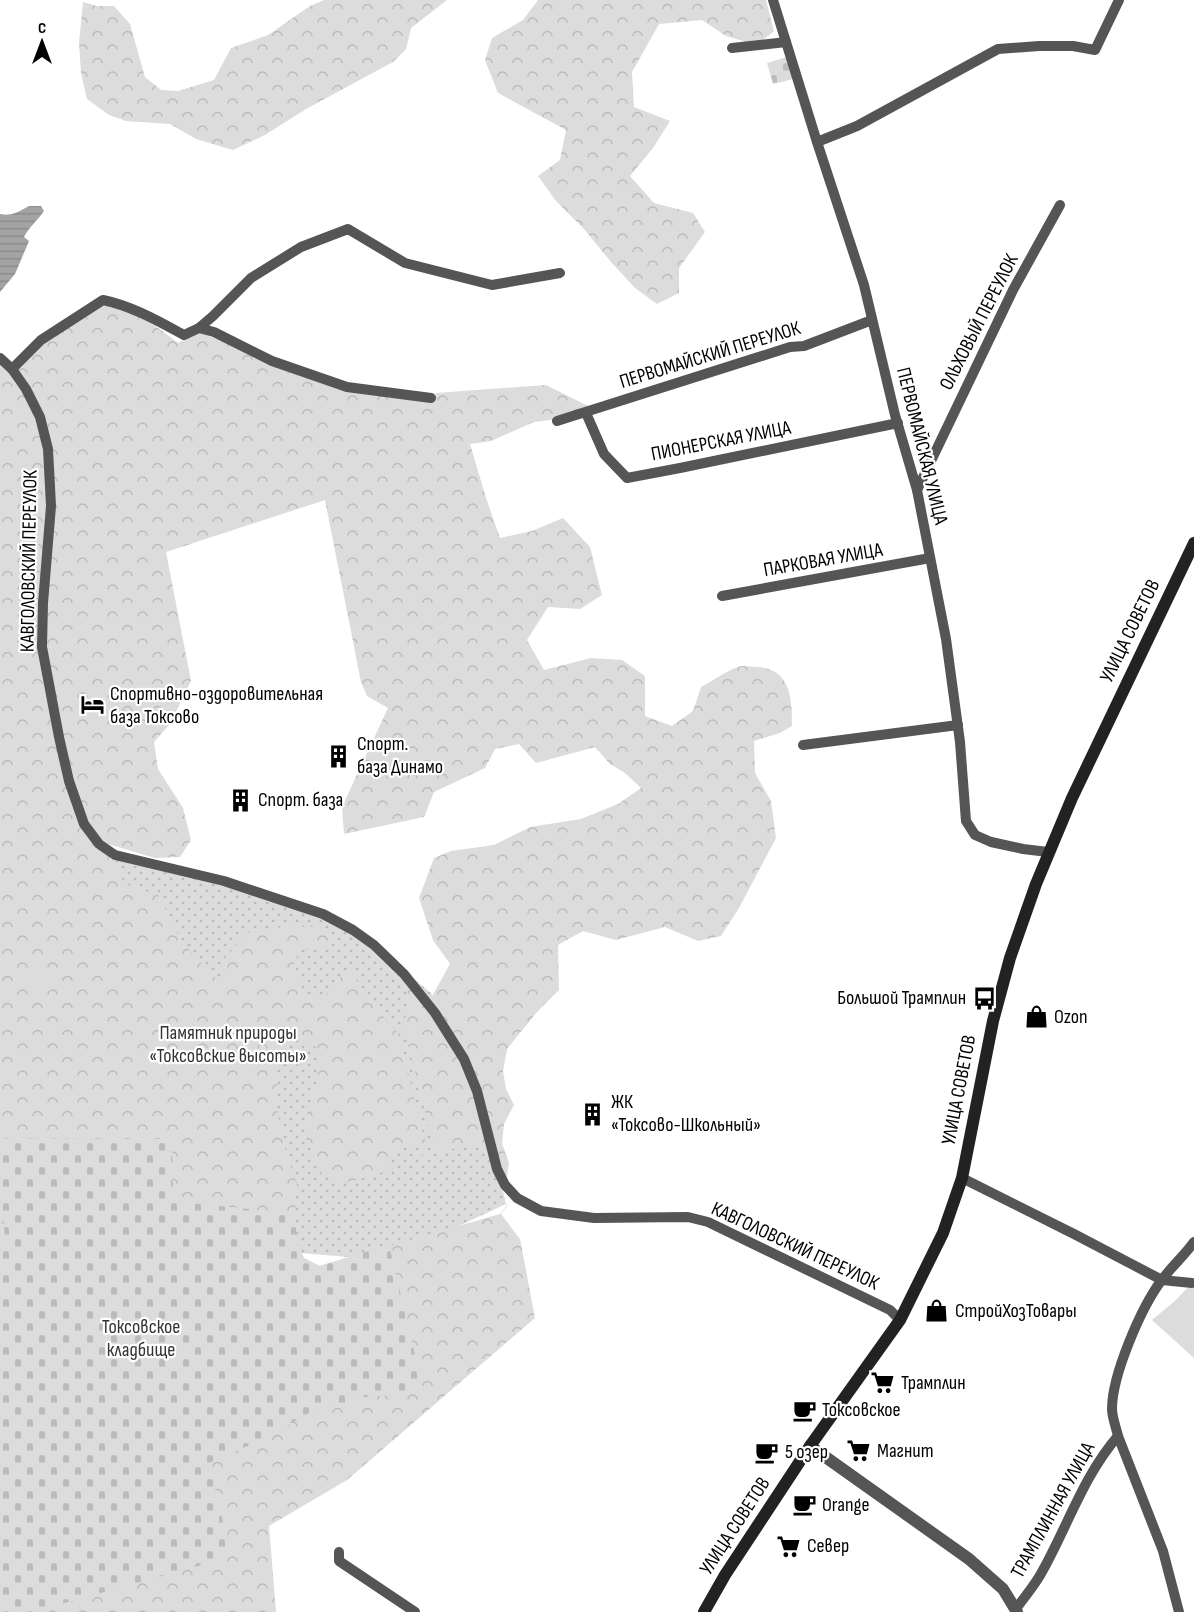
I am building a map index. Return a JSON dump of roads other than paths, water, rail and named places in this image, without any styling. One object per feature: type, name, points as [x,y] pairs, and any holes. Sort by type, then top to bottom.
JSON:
[{"type":"main road","name":"УЛИЦА СОВЕТОВ","points":[[704,1612],[810,1446],[900,1320],[943,1233],[962,1178],[993,1021],[1010,958],[1036,884],[1048,852],[1102,733],[1194,543]]},
{"type":"street","name":"ПЕРВОМАЙСКАЯ УЛИЦА","points":[[773,0],[864,285],[917,490],[946,639],[958,725],[966,821],[975,835],[991,842],[1048,852]]},
{"type":"street","points":[[817,142],[857,126],[998,49],[1073,46],[1095,50],[1119,0]]},
{"type":"street","points":[[732,48],[786,42]]},
{"type":"street","name":"ОЛЬХОВЫЙ ПЕРЕУЛОК","points":[[917,490],[1013,290],[1060,205]]},
{"type":"street","points":[[12,369],[41,340],[103,300],[120,304],[184,335],[199,328],[213,316],[250,278],[301,247],[348,229],[405,263],[492,285],[560,273]]},
{"type":"street","name":"ПЕРВОМАЙСКИЙ ПЕРЕУЛОК","points":[[558,421],[790,347],[804,346],[872,320]]},
{"type":"street","points":[[199,328],[214,332],[272,361],[347,387],[431,398]]},
{"type":"street","name":"КАВГОЛОВСКИЙ ПЕРЕУЛОК","points":[[0,358],[12,369],[26,389],[40,417],[48,449],[51,506],[43,603],[42,647],[69,781],[84,824],[99,844],[115,855],[224,881],[323,914],[353,930],[374,945],[415,987],[459,1049],[477,1091],[497,1169],[505,1185],[517,1198],[541,1211],[594,1218],[688,1217],[708,1222],[890,1311],[900,1320]]},
{"type":"street","name":"ПИОНЕРСКАЯ УЛИЦА","points":[[586,412],[604,454],[627,478],[898,423]]},
{"type":"street","name":"ПАРКОВАЯ УЛИЦА","points":[[722,596],[930,558]]},
{"type":"street","points":[[802,745],[958,725]]},
{"type":"street","points":[[962,1178],[1074,1233],[1162,1280],[1192,1283]]},
{"type":"street","points":[[1118,1436],[1112,1410],[1117,1379],[1133,1332],[1147,1302],[1194,1242]]},
{"type":"street","name":"ТРАМПЛИННАЯ УЛИЦА","points":[[1017,1610],[1042,1573],[1087,1482],[1105,1451],[1118,1436],[1163,1551],[1179,1612]]},
{"type":"street","points":[[810,1446],[969,1559],[1003,1589],[1017,1610]]},
{"type":"street","points":[[339,1552],[339,1561],[415,1612]]},
{"type":"place","name":"Спортивно-оздоровительная база Токсово","points":[[92,705]]},
{"type":"place","name":"Спорт. база Динамо","points":[[339,756]]},
{"type":"place","name":"Спорт. база","points":[[240,800]]},
{"type":"place","name":"Большой Трамплин","points":[[984,998]]},
{"type":"place","name":"Ozon","points":[[1036,1017]]},
{"type":"place","name":"ЖК «Токсово-Школьный»","points":[[593,1114]]},
{"type":"place","name":"СтройХозТовары","points":[[937,1311]]},
{"type":"place","name":"Трамплин","points":[[883,1383]]},
{"type":"place","name":"Токсовское","points":[[804,1410]]},
{"type":"place","name":"Магнит","points":[[859,1451]]},
{"type":"place","name":"5 озер","points":[[767,1452]]},
{"type":"place","name":"Orange","points":[[804,1505]]},
{"type":"place","name":"Север","points":[[789,1546]]},
{"type":"park label","name":"Памятник природы «Токсовские высоты»","points":[[228,1044]]},
{"type":"park label","name":"Токсовское кладбище","points":[[141,1338]]}]
